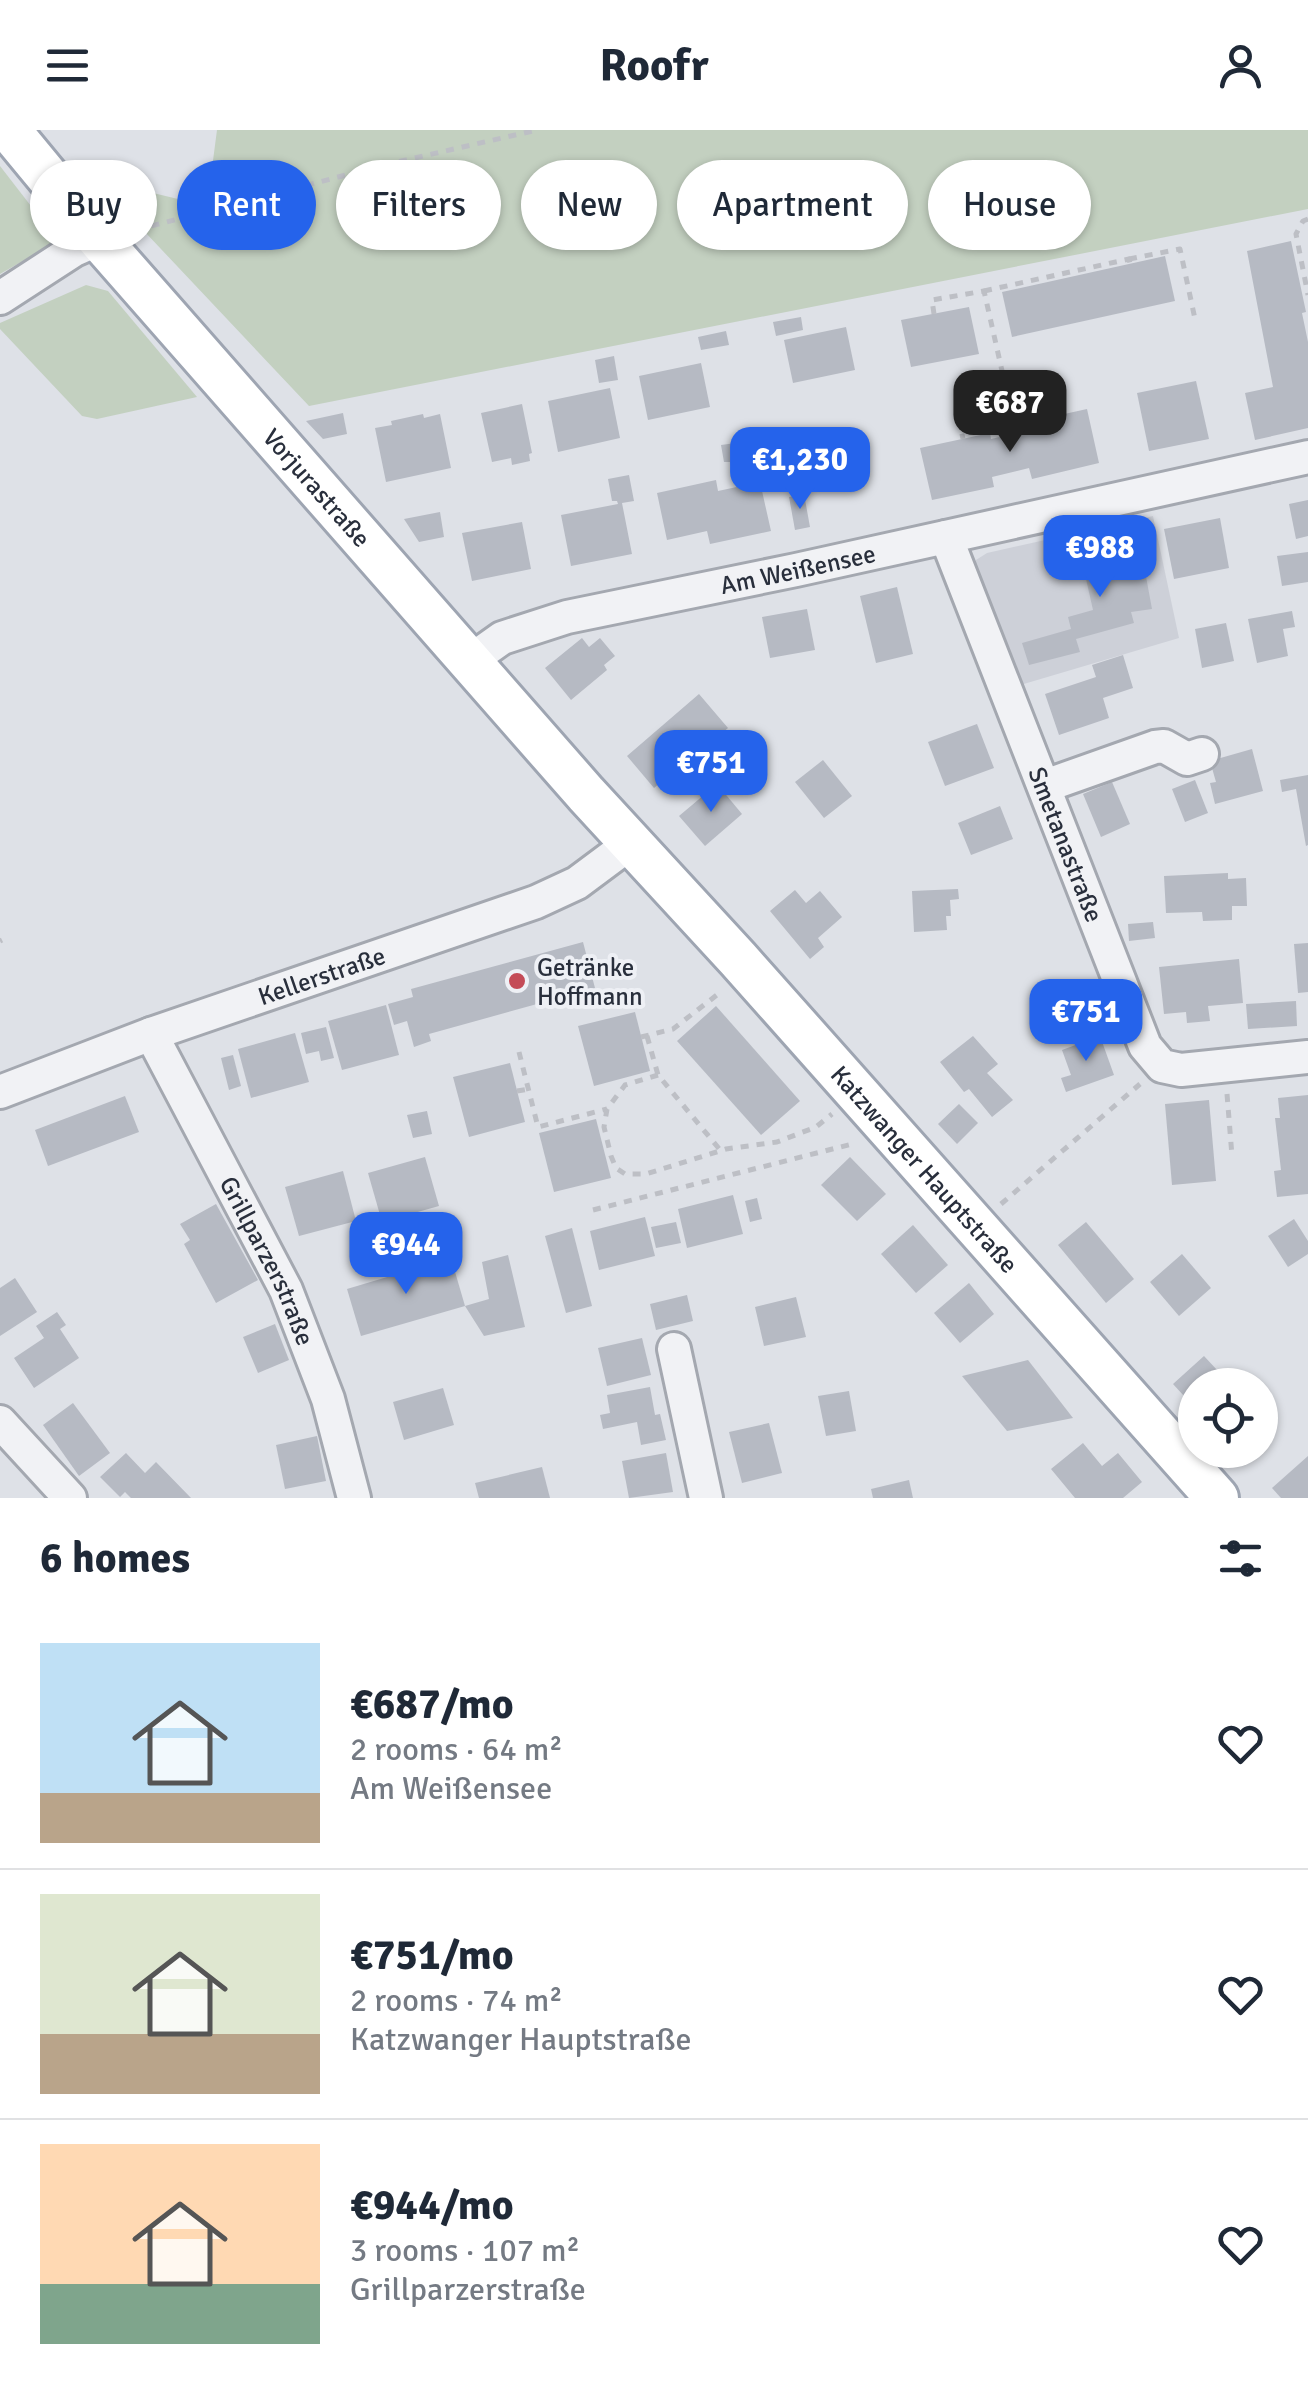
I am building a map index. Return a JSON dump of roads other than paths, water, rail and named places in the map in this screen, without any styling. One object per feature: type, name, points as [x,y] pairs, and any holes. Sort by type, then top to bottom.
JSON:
[{"type":"main road","name":"Vorjurastraße","points":[[9,130],[34,160]]},
{"type":"main road","name":"Vorjurastraße","points":[[109,250],[632,842]]},
{"type":"main road","name":"Katzwanger Hauptstraße","points":[[632,842],[1217,1498]]},
{"type":"street","points":[[0,298],[76,250]]},
{"type":"street","name":"Am Weißensee","points":[[471,660],[502,638],[567,617],[1308,457]]},
{"type":"street","name":"Smetanastraße","points":[[946,537],[1145,1046],[1162,1066],[1180,1070],[1308,1057]]},
{"type":"street","points":[[1045,786],[1156,747],[1164,746],[1186,759],[1202,754]]},
{"type":"street","name":"Kellerstraße","points":[[0,1092],[152,1034],[536,902],[577,883],[632,842]]},
{"type":"street","name":"Grillparzerstraße","points":[[152,1034],[286,1290],[328,1399],[354,1498]]},
{"type":"street","points":[[674,1349],[706,1498]]},
{"type":"street","points":[[0,1422],[70,1498]]},
{"type":"place","name":"Getränke Hoffmann","points":[[517,981]]}]
